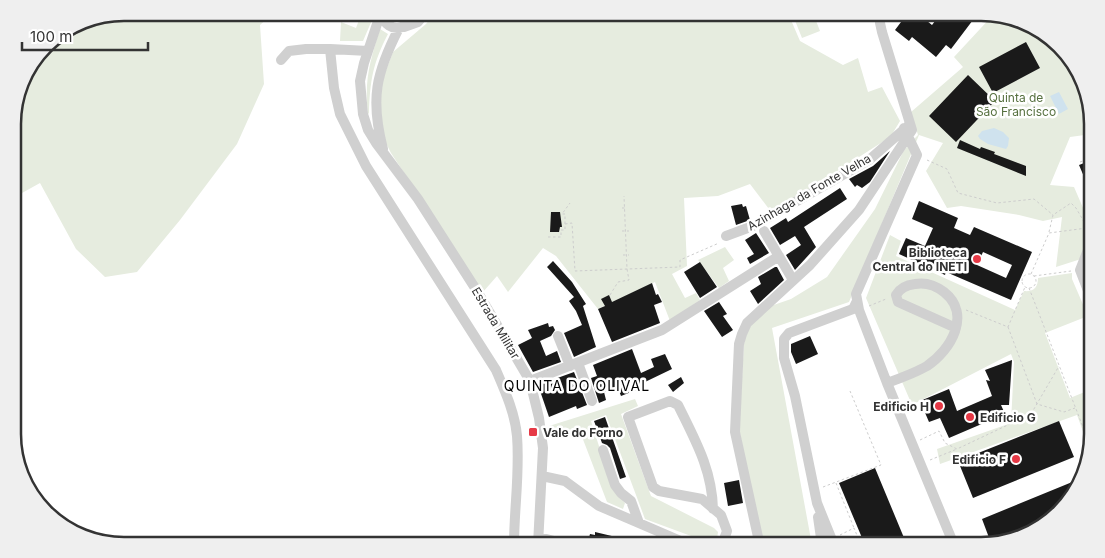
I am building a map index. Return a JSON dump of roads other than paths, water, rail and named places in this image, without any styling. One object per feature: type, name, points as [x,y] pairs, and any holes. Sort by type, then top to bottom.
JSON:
[{"type":"street","name":"Estrada Militar","points":[[378,21],[360,81],[363,114],[368,130],[418,199],[468,276],[530,381],[541,432],[542,476],[539,537]]},
{"type":"street","name":"Estrada Militar","points":[[384,21],[388,25],[401,27]]},
{"type":"street","name":"Estrada Militar","points":[[384,154],[375,105],[378,80],[385,56],[401,27],[409,21]]},
{"type":"street","points":[[401,27],[419,21]]},
{"type":"street","points":[[880,21],[916,155],[856,294],[858,305],[887,383],[951,537]]},
{"type":"street","points":[[280,60],[289,51],[306,48],[368,51]]},
{"type":"street","points":[[330,49],[334,88],[340,114],[366,166],[496,370],[509,399],[517,435],[518,490],[515,537]]},
{"type":"street","name":"Azinhaga da Fonte Velha","points":[[726,236],[753,226],[869,160],[908,130]]},
{"type":"street","name":"Azinhaga da Fonte Velha","points":[[758,537],[735,432],[739,344],[742,334],[747,323],[810,265],[859,210],[908,130]]},
{"type":"street","points":[[764,231],[793,280]]},
{"type":"street","points":[[530,381],[662,330],[779,256]]},
{"type":"street","points":[[1084,260],[1080,270],[1084,280]]},
{"type":"street","points":[[887,383],[928,365],[949,344],[956,328],[956,310],[946,293],[931,284],[922,283],[903,287],[896,295],[898,302],[956,328]]},
{"type":"street","points":[[821,537],[795,396],[784,358],[784,339],[789,334],[853,309],[858,305]]},
{"type":"street","points":[[558,336],[592,402]]},
{"type":"street","points":[[713,509],[710,476],[678,405],[670,401],[628,417],[653,487],[660,491],[702,499],[713,509],[721,515],[727,531],[725,537]]},
{"type":"street","points":[[602,450],[615,486],[631,500],[639,523]]},
{"type":"street","points":[[542,476],[565,481],[599,506],[671,537]]},
{"type":"street","points":[[816,504],[831,537]]},
{"type":"water","points":[[1059,92],[1068,109],[1059,114],[1050,96]]},
{"type":"water","points":[[994,128],[1003,132],[1009,138],[1006,149],[988,144],[978,136],[982,131]]},
{"type":"place","name":"Biblioteca Central do INETI","points":[[977,259]]},
{"type":"place","name":"Edificio H","points":[[939,406]]},
{"type":"place","name":"Edificio G","points":[[970,417]]},
{"type":"place","name":"Vale do Forno","points":[[533,432]]},
{"type":"place","name":"Edificio F","points":[[1016,459]]},
{"type":"district","name":"QUINTA DO OLIVAL","points":[[577,385]]},
{"type":"park label","name":"Quinta de São Francisco","points":[[1016,104]]}]
